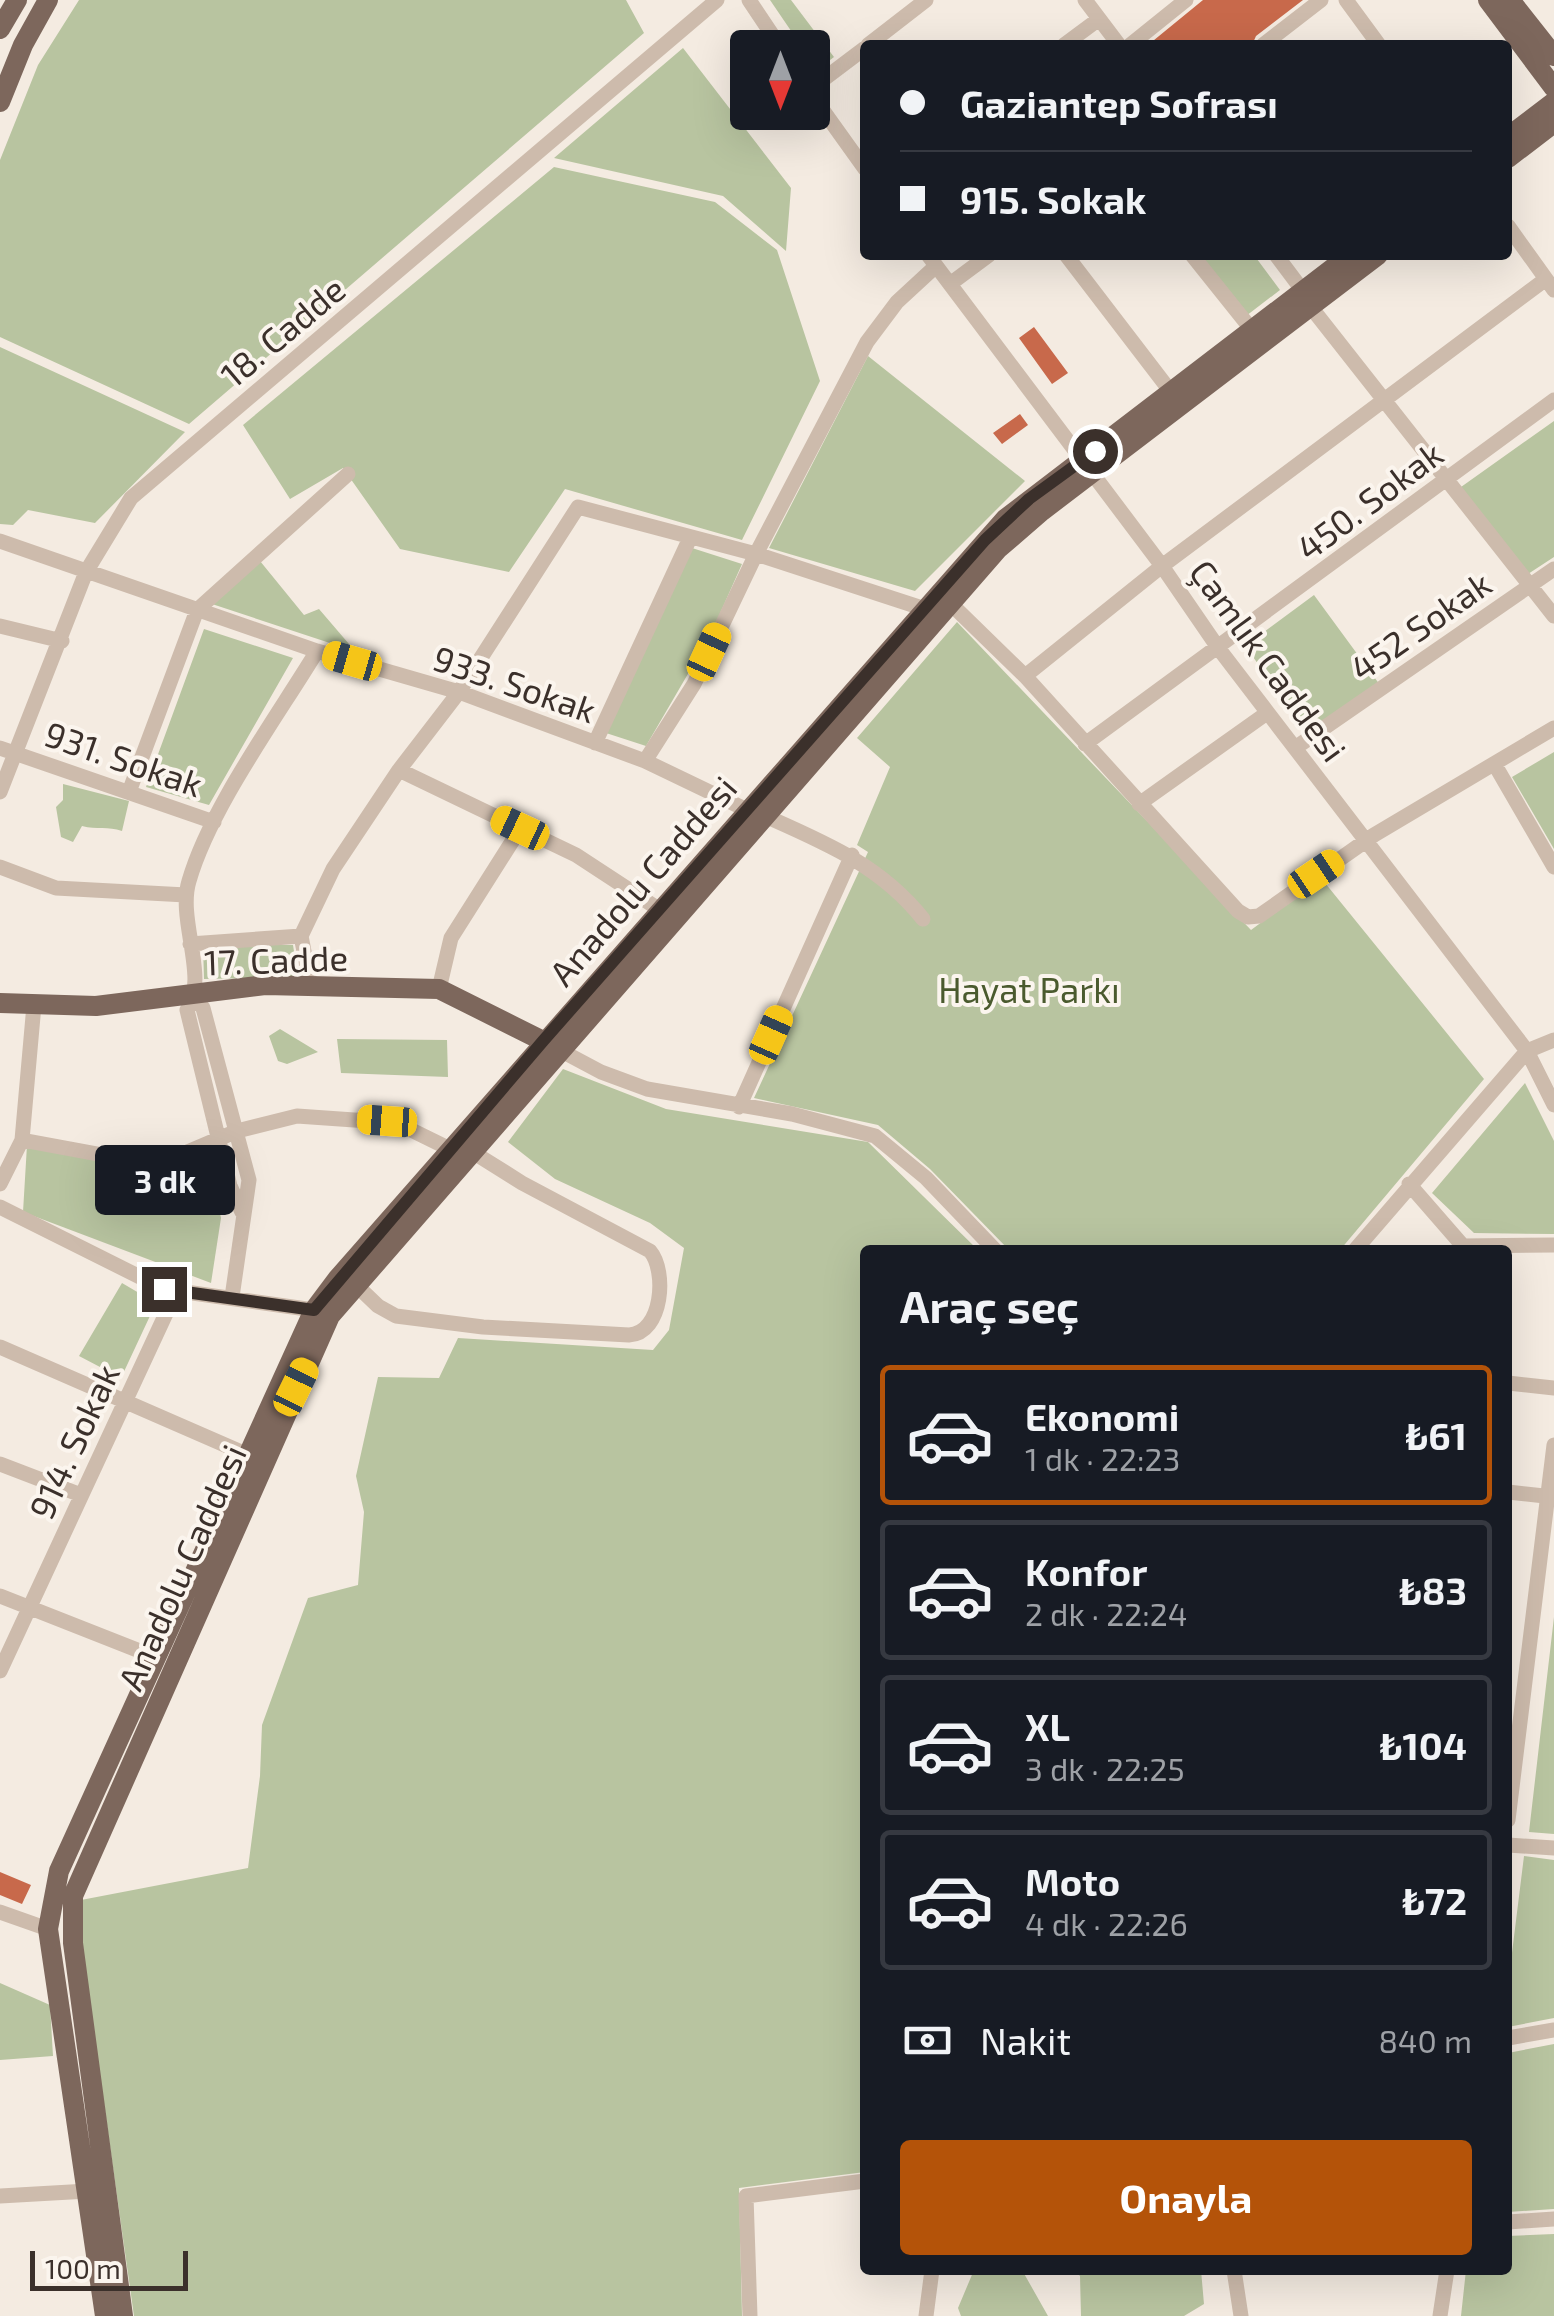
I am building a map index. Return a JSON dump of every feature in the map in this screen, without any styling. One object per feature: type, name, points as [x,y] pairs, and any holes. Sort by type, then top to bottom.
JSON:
[{"type":"main road","points":[[0,29],[17,0]]},
{"type":"main road","points":[[0,102],[23,45],[48,0]]},
{"type":"main road","points":[[1488,0],[1554,88]]},
{"type":"main road","points":[[1510,0],[1554,56]]},
{"type":"main road","points":[[1512,134],[1554,102]]},
{"type":"main road","points":[[1512,155],[1554,123]]},
{"type":"main road","name":"Anadolu Caddesi","points":[[123,2316],[73,1944],[73,1896],[256,1459],[314,1310],[461,1150],[756,813],[1004,519],[1086,468],[1307,298],[1345,260]]},
{"type":"main road","name":"Anadolu Caddesi","points":[[552,1046],[660,910],[756,813],[1020,528],[1172,392],[1252,330],[1370,260]]},
{"type":"main road","name":"17. Cadde","points":[[0,1003],[96,1006],[265,985],[439,989],[552,1046]]},
{"type":"main road","name":"Anadolu Caddesi","points":[[104,2316],[48,1929],[59,1870],[155,1657],[330,1316],[461,1150]]},
{"type":"street","name":"18. Cadde","points":[[0,792],[7,750],[62,641],[86,572],[131,498],[718,0]]},
{"type":"street","points":[[749,0],[769,30]]},
{"type":"street","points":[[875,40],[926,0]]},
{"type":"street","points":[[1085,0],[1115,40]]},
{"type":"street","points":[[1136,40],[1186,0]]},
{"type":"street","points":[[1269,40],[1321,0]]},
{"type":"street","points":[[1346,0],[1375,40]]},
{"type":"street","points":[[1071,40],[1099,19]]},
{"type":"street","points":[[830,76],[860,52]]},
{"type":"street","points":[[830,117],[860,162]]},
{"type":"street","points":[[1025,676],[1382,399],[1550,284],[1512,232]]},
{"type":"street","points":[[645,762],[694,684],[756,554],[866,342],[932,260]]},
{"type":"street","name":"Çamlık Caddesi","points":[[932,260],[1267,713],[1527,1051],[1554,1105]]},
{"type":"street","points":[[950,284],[982,260]]},
{"type":"street","points":[[1070,260],[1172,392]]},
{"type":"street","points":[[1196,260],[1252,330]]},
{"type":"street","points":[[1280,260],[1382,399],[1449,478],[1554,616]]},
{"type":"street","name":"450. Sokak","points":[[1086,744],[1554,400]]},
{"type":"street","points":[[129,792],[196,610],[348,474]]},
{"type":"street","points":[[311,987],[301,936],[333,869],[399,770],[460,692],[578,507],[756,554],[925,609]]},
{"type":"street","points":[[596,743],[690,538]]},
{"type":"street","name":"933. Sokak","points":[[0,541],[317,651],[460,692],[645,762],[852,855],[906,897],[923,919]]},
{"type":"street","name":"452 Sokak","points":[[1295,748],[1554,569]]},
{"type":"street","points":[[951,604],[1025,676],[1238,911],[1248,917],[1260,916],[1366,840],[1554,728]]},
{"type":"street","points":[[0,626],[62,641]]},
{"type":"street","points":[[232,1298],[249,1180],[204,1008],[195,996],[186,896],[214,822],[317,651]]},
{"type":"street","points":[[1140,804],[1267,713]]},
{"type":"street","name":"931. Sokak","points":[[7,750],[214,822]]},
{"type":"street","points":[[1495,764],[1554,867]]},
{"type":"street","points":[[399,770],[576,855],[660,910]]},
{"type":"street","points":[[439,989],[451,938],[520,828]]},
{"type":"street","points":[[739,1107],[852,855]]},
{"type":"street","points":[[0,866],[56,888],[186,896]]},
{"type":"street","points":[[190,944],[301,936]]},
{"type":"street","points":[[195,996],[188,1010],[230,1186],[242,1212]]},
{"type":"street","points":[[0,1184],[22,1140],[34,1005]]},
{"type":"street","points":[[1359,1245],[1527,1051],[1554,1040]]},
{"type":"street","points":[[552,1046],[601,1072],[647,1089],[792,1114],[875,1136],[926,1178],[990,1245]]},
{"type":"street","points":[[22,1140],[150,1165],[164,1163],[237,1131],[297,1116],[387,1121],[414,1128],[461,1150],[650,1251],[658,1268],[656,1317],[650,1328],[637,1335],[483,1327],[407,1317],[378,1306],[355,1284]]},
{"type":"street","points":[[1410,1184],[1460,1245]]},
{"type":"street","points":[[0,1207],[152,1285],[176,1292],[314,1310]]},
{"type":"street","points":[[1512,1246],[1554,1245]]},
{"type":"street","name":"914. Sokak","points":[[0,1671],[176,1292]]},
{"type":"street","points":[[0,1347],[256,1459]]},
{"type":"street","points":[[1512,1384],[1554,1388]]},
{"type":"street","points":[[1512,1790],[1551,1497],[1554,1444]]},
{"type":"street","points":[[0,1464],[81,1495]]},
{"type":"street","points":[[1512,1492],[1551,1497]]},
{"type":"street","points":[[0,1596],[155,1657]]},
{"type":"street","points":[[1512,1845],[1554,1848]]},
{"type":"street","points":[[0,1912],[48,1929]]},
{"type":"street","points":[[1512,2037],[1554,2030]]},
{"type":"street","points":[[750,2316],[746,2196],[860,2182]]},
{"type":"street","points":[[0,2196],[88,2191]]},
{"type":"street","points":[[1512,2222],[1554,2219]]},
{"type":"street","points":[[926,2316],[931,2275]]},
{"type":"street","points":[[1235,2275],[1241,2316]]},
{"type":"street","points":[[1440,2316],[1446,2275]]},
{"type":"green space","points":[[79,0],[626,0],[644,33],[189,424],[0,337],[0,160],[38,65]]},
{"type":"green space","points":[[770,0],[791,0],[814,30],[790,30]]},
{"type":"green space","points":[[683,48],[730,109],[730,130],[746,130],[791,188],[786,251],[723,196],[554,158]]},
{"type":"green space","points":[[554,167],[715,202],[777,250],[820,381],[742,540],[565,489],[509,572],[400,549],[343,468],[290,499],[243,425]]},
{"type":"green space","points":[[1203,260],[1258,260],[1280,290],[1246,316]]},
{"type":"green space","points":[[0,347],[185,432],[95,523],[28,510],[13,525],[0,524]]},
{"type":"green space","points":[[868,356],[1025,481],[915,591],[769,548]]},
{"type":"green space","points":[[1554,421],[1554,557],[1528,574],[1461,487]]},
{"type":"green space","points":[[692,548],[742,564],[710,636],[646,746],[606,733]]},
{"type":"green space","points":[[260,561],[304,615],[319,609],[349,644],[345,648],[212,604]]},
{"type":"green space","points":[[1314,595],[1380,685],[1310,735],[1245,646]]},
{"type":"green space","name":"Hayat Parkı","points":[[957,622],[1251,930],[1321,878],[1484,1079],[1344,1245],[1004,1245],[930,1169],[878,1125],[754,1098],[868,852],[857,845],[890,767],[857,738]]},
{"type":"green space","points":[[204,629],[293,658],[209,805],[146,787]]},
{"type":"green space","points":[[1554,752],[1554,849],[1512,777]]},
{"type":"green space","points":[[63,784],[129,801],[122,831],[82,826],[73,842],[61,837],[56,807],[63,800]]},
{"type":"green space","points":[[203,945],[293,945],[298,977],[204,979]]},
{"type":"green space","points":[[280,1029],[318,1052],[287,1064],[278,1061],[269,1036]]},
{"type":"green space","points":[[337,1039],[447,1040],[448,1077],[341,1073]]},
{"type":"green space","points":[[563,1069],[666,1109],[868,1142],[973,1245],[860,1245],[860,2173],[739,2188],[742,2316],[134,2316],[81,1941],[81,1900],[248,1868],[262,1725],[308,1598],[358,1585],[364,1512],[356,1476],[378,1377],[439,1378],[458,1338],[653,1350],[669,1330],[684,1248],[650,1223],[555,1179],[508,1142]]},
{"type":"green space","points":[[1525,1083],[1554,1141],[1554,1234],[1474,1233],[1432,1193]]},
{"type":"green space","points":[[27,1145],[136,1168],[142,1178],[209,1160],[221,1218],[211,1283],[23,1212]]},
{"type":"green space","points":[[122,1283],[156,1303],[121,1378],[79,1356]]},
{"type":"green space","points":[[1554,1617],[1554,1834],[1529,1832]]},
{"type":"green space","points":[[1524,1856],[1554,1860],[1554,2018],[1512,2026],[1512,1953]]},
{"type":"green space","points":[[0,1983],[50,2005],[53,2056],[0,2060]]},
{"type":"green space","points":[[1554,2044],[1554,2209],[1512,2212],[1512,2052]]},
{"type":"green space","points":[[1554,2234],[1554,2316],[1461,2316],[1465,2275],[1512,2275],[1512,2236]]},
{"type":"green space","points":[[972,2275],[1025,2275],[1048,2316],[961,2316],[958,2308]]},
{"type":"green space","points":[[1201,2275],[1204,2304],[1184,2316],[1081,2316],[1080,2276]]},
{"type":"building","points":[[1203,0],[1303,0],[1254,40],[1154,40]]},
{"type":"building","points":[[1034,327],[1068,373],[1052,384],[1019,338]]},
{"type":"building","points":[[1020,414],[1028,425],[1002,444],[993,433]]},
{"type":"building","points":[[0,1872],[31,1885],[22,1904],[0,1895]]},
{"type":"route","points":[[164,1289],[314,1310],[543,1041],[1004,519],[1095,451]]}]
